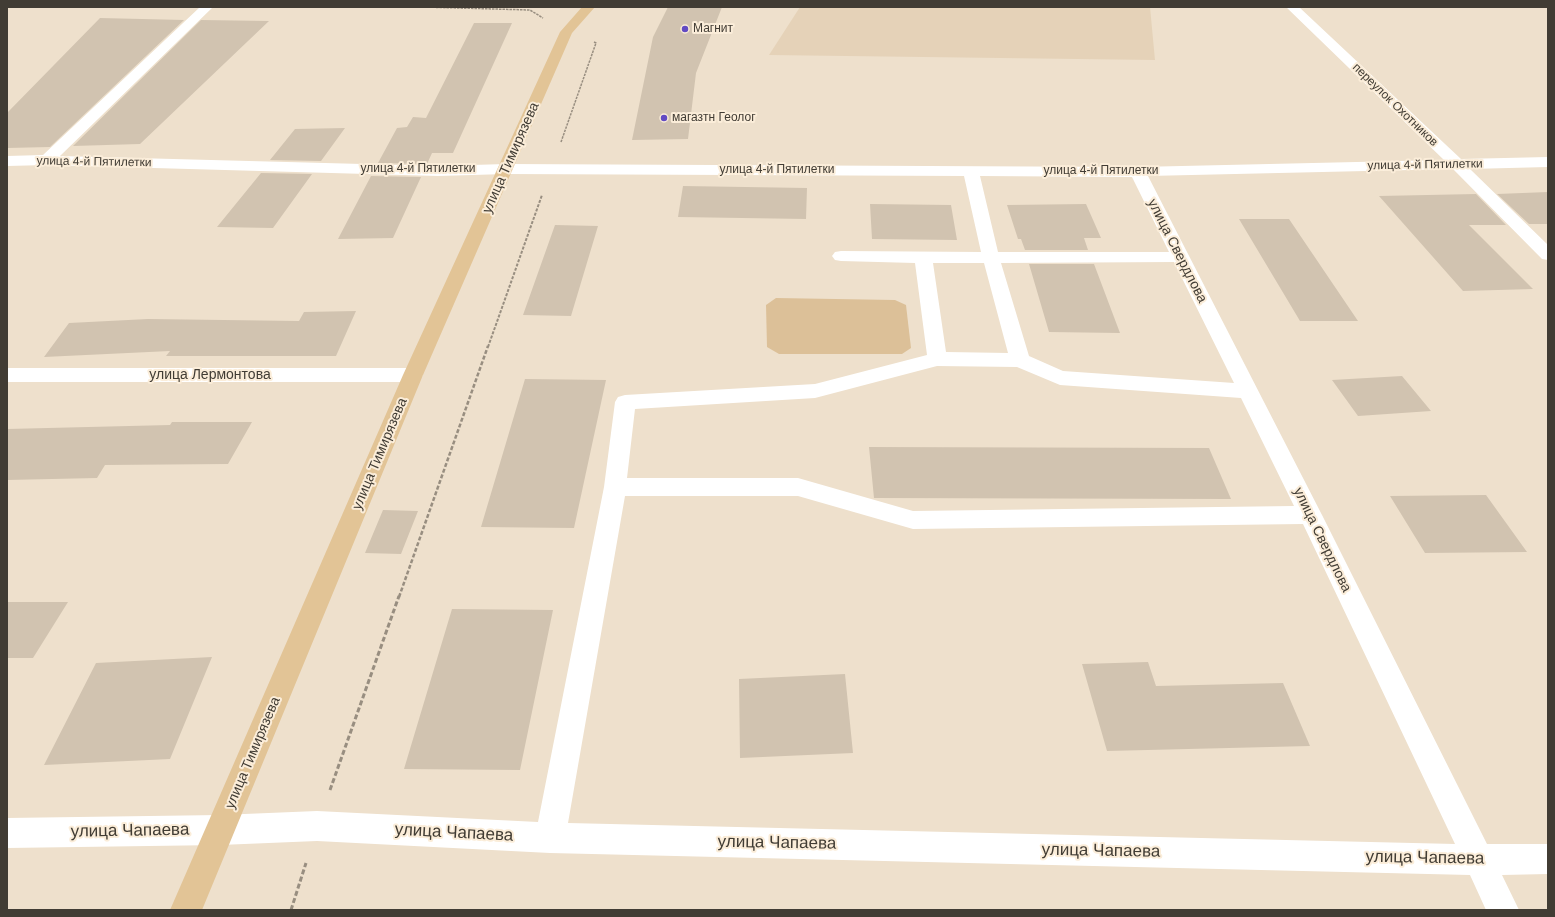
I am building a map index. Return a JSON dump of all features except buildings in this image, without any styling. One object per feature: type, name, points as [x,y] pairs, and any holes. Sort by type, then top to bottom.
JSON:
[{"type":"main road","name":"улица Тимирязева","points":[[186,910],[413,375],[566,32],[589,7]]},
{"type":"street","points":[[47,160],[207,7]]},
{"type":"street","name":"переулок Охотников","points":[[1292,7],[1457,164],[1548,255]]},
{"type":"street","name":"улица 4-й Пятилетки","points":[[7,161],[47,160],[438,171],[552,169],[1138,172],[1548,162]]},
{"type":"street","points":[[971,170],[991,258],[1020,360]]},
{"type":"street","name":"улица Свердлова","points":[[1138,172],[1310,515],[1503,910]]},
{"type":"street","points":[[841,256],[923,258],[1180,257]]},
{"type":"street","points":[[923,258],[937,359]]},
{"type":"street","points":[[550,838],[615,487],[625,402],[815,391],[937,359],[1020,360],[1060,378],[1248,391]]},
{"type":"street","name":"улица Лермонтова","points":[[7,375],[413,375]]},
{"type":"street","points":[[615,487],[798,487],[913,520],[1310,515]]},
{"type":"street","name":"улица Чапаева","points":[[7,833],[220,830],[317,826],[550,838],[1479,860],[1548,859]]},
{"type":"path","points":[[291,910],[317,826],[596,43],[566,32],[530,10],[422,7]]},
{"type":"shaded area","points":[[800,7],[1150,7],[1155,60],[769,55]]},
{"type":"shaded area","points":[[776,298],[895,300],[906,305],[911,348],[902,354],[779,354],[767,347],[766,305]]},
{"type":"place","name":"Магнит","points":[[685,29]]},
{"type":"place","name":"магазтн Геолог","points":[[664,118]]}]
